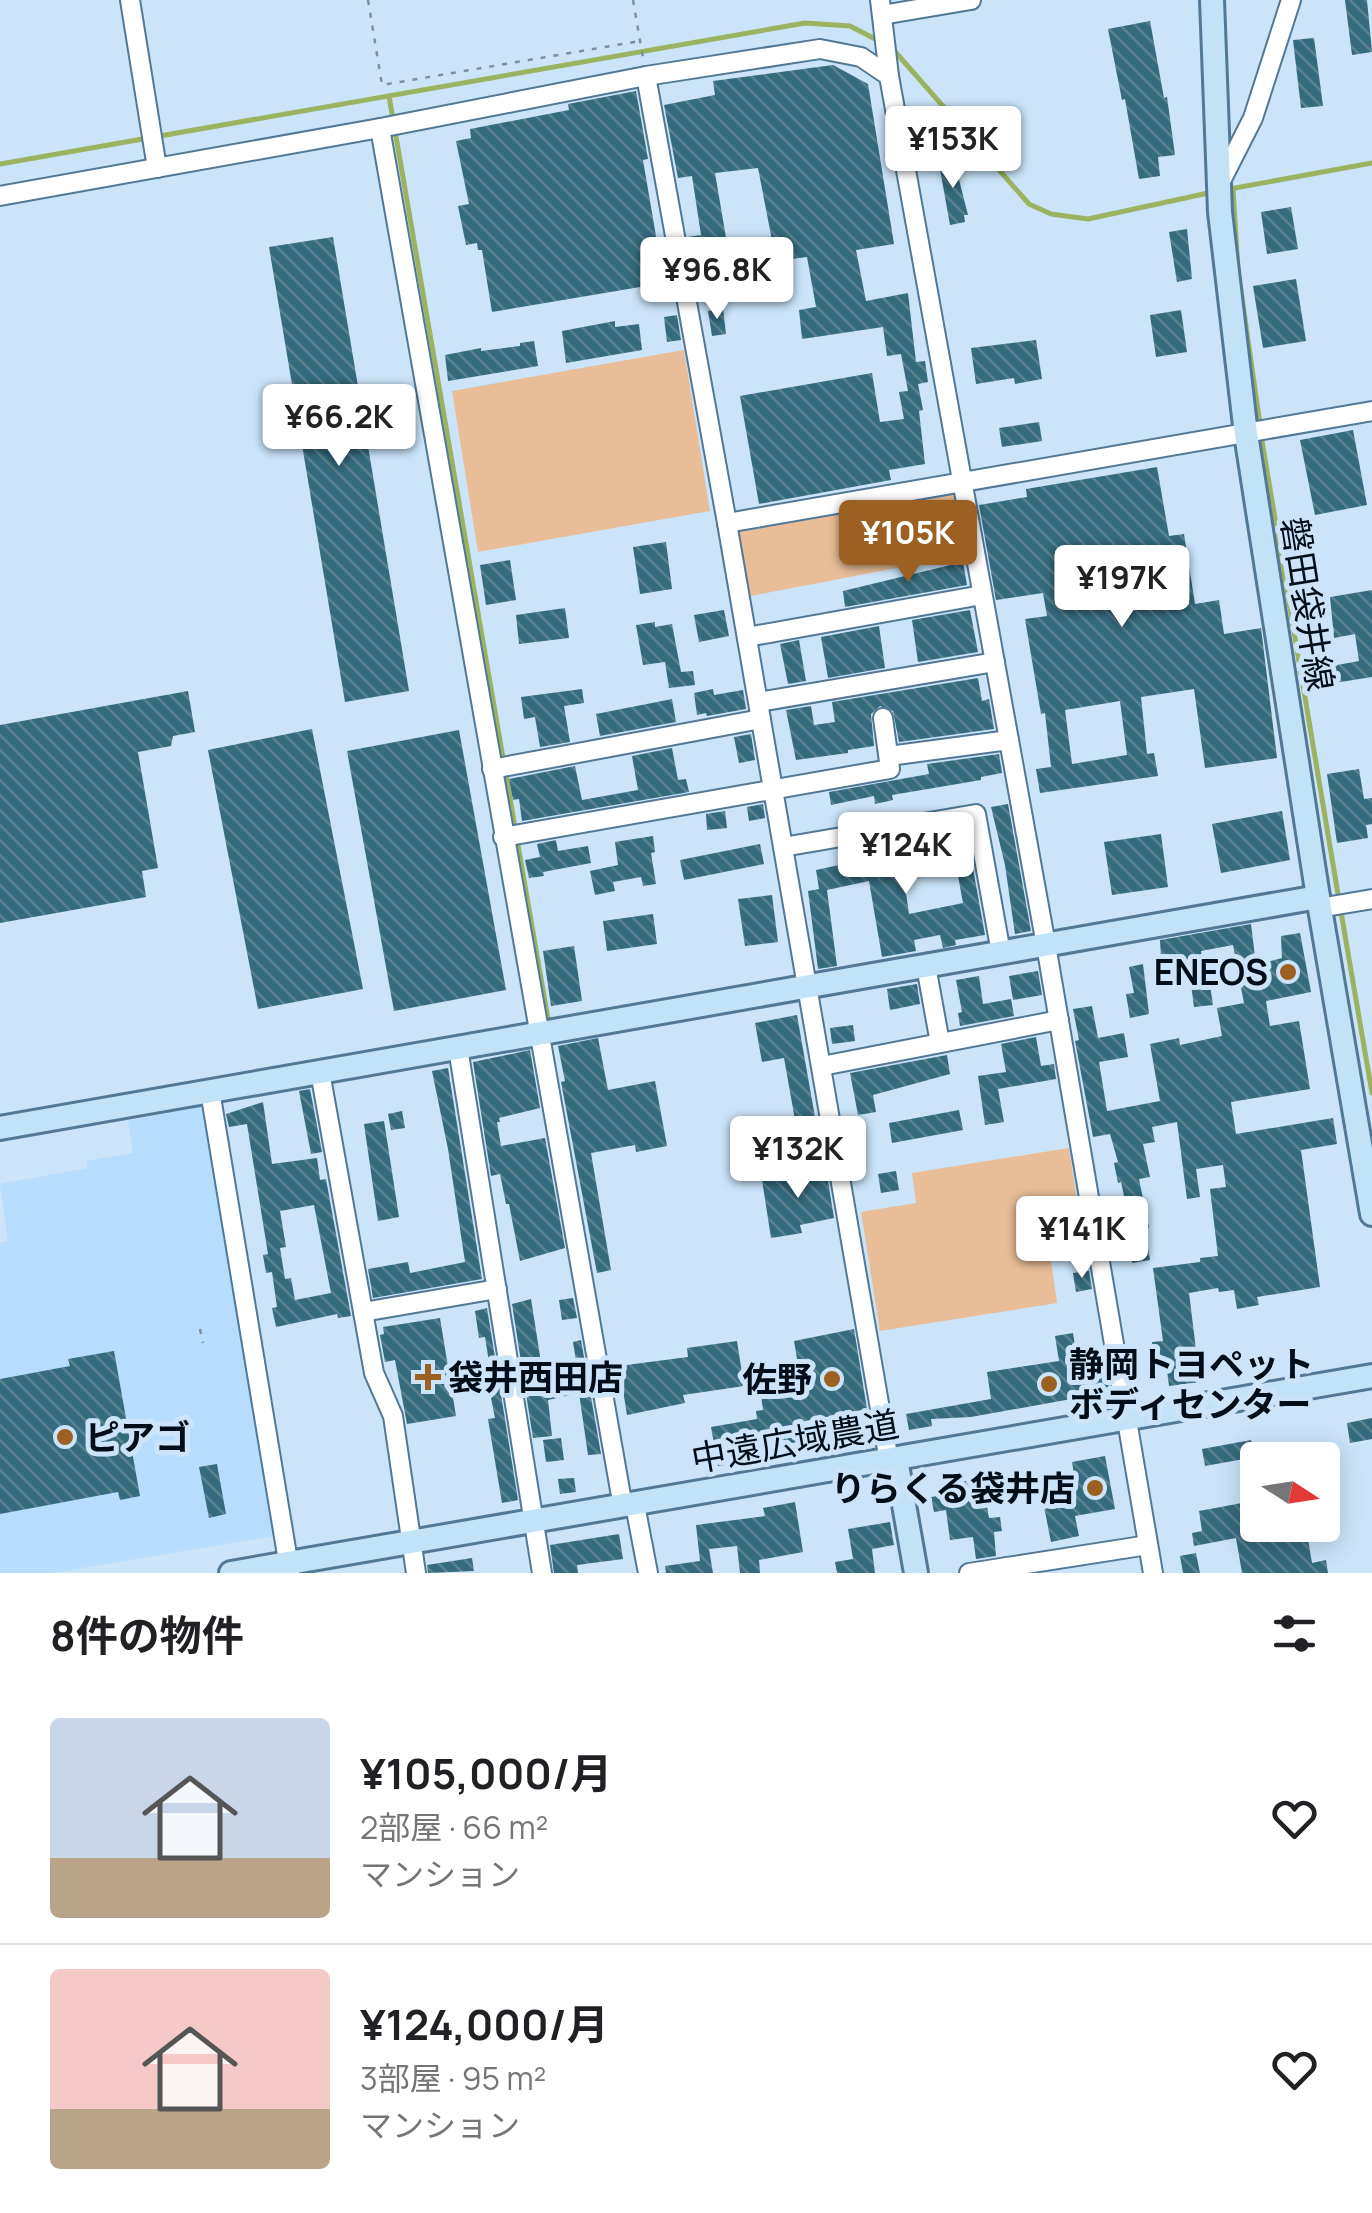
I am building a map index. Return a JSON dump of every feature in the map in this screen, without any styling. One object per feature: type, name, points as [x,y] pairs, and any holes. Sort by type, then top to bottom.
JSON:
[{"type":"street","points":[[130,0],[157,164]]},
{"type":"street","points":[[970,0],[881,7],[885,44],[1046,945],[1153,1573]]},
{"type":"street","name":"磐田袋井線","points":[[1212,0],[1220,212],[1246,434],[1318,903],[1372,1214]]},
{"type":"street","points":[[1219,184],[1252,118],[1291,0]]},
{"type":"street","points":[[0,196],[646,76],[820,49],[861,57],[889,76]]},
{"type":"street","points":[[646,76],[916,1573]]},
{"type":"street","points":[[380,128],[501,767],[541,1033],[629,1506],[648,1573]]},
{"type":"street","points":[[727,523],[1372,411]]},
{"type":"street","points":[[747,637],[982,595]]},
{"type":"street","points":[[501,767],[994,662]]},
{"type":"street","points":[[512,836],[890,769],[883,718]]},
{"type":"street","points":[[888,756],[1009,740]]},
{"type":"street","points":[[784,848],[976,814],[1001,953]]},
{"type":"street","points":[[0,1128],[1046,945],[1318,903],[1372,899]]},
{"type":"street","points":[[926,966],[940,1043]]},
{"type":"street","points":[[822,1066],[1059,1020]]},
{"type":"street","points":[[458,1048],[542,1573]]},
{"type":"street","points":[[320,1072],[374,1373],[393,1416],[416,1573]]},
{"type":"street","points":[[210,1091],[290,1568]]},
{"type":"street","points":[[363,1312],[497,1288]]},
{"type":"street","name":"中遠広域農道","points":[[230,1573],[290,1568],[412,1542],[1372,1376]]},
{"type":"street","points":[[969,1573],[1079,1564],[1148,1545]]},
{"type":"path","points":[[368,0],[382,86],[640,41]]},
{"type":"path","points":[[633,0],[646,76]]},
{"type":"path","points":[[200,1329],[202,1343]]},
{"type":"shaded area","points":[[684,350],[710,511],[478,552],[452,391]]},
{"type":"shaded area","points":[[963,489],[975,553],[740,598],[737,531]]},
{"type":"shaded area","points":[[205,1105],[280,1535],[52,1573],[0,1573],[0,1243],[8,1241],[0,1184],[87,1168],[87,1161],[133,1153],[128,1121]]},
{"type":"shaded area","points":[[1069,1148],[1084,1248],[1050,1254],[1057,1303],[880,1331],[861,1212],[916,1203],[912,1173]]},
{"type":"building","points":[[1345,0],[1367,0],[1372,52],[1352,55]]},
{"type":"building","points":[[1150,21],[1175,155],[1158,157],[1160,176],[1139,179],[1108,29]]},
{"type":"building","points":[[1314,38],[1323,106],[1301,108],[1293,40]]},
{"type":"building","points":[[833,65],[868,84],[894,244],[856,250],[866,301],[908,293],[916,362],[925,361],[928,382],[918,384],[925,464],[889,470],[891,480],[759,504],[740,396],[872,373],[880,422],[904,419],[899,392],[908,391],[901,354],[887,356],[883,327],[802,339],[799,310],[816,307],[807,257],[776,261],[758,168],[715,173],[732,273],[719,275],[715,251],[691,255],[688,237],[701,235],[692,176],[678,178],[664,105],[715,95],[713,81]]},
{"type":"building","points":[[636,91],[648,159],[643,160],[664,283],[492,312],[482,250],[478,250],[477,243],[466,245],[458,206],[469,204],[456,141],[471,138],[470,129],[569,110],[568,104]]},
{"type":"building","points":[[937,137],[943,154],[922,158],[919,143]]},
{"type":"building","points":[[953,156],[968,215],[964,215],[965,222],[950,225],[938,158]]},
{"type":"building","points":[[1291,207],[1298,249],[1267,254],[1261,212]]},
{"type":"building","points":[[1187,229],[1192,279],[1177,282],[1169,232]]},
{"type":"building","points":[[333,237],[409,691],[345,702],[269,247]]},
{"type":"building","points":[[1296,279],[1306,341],[1263,348],[1253,286]]},
{"type":"building","points":[[723,309],[726,334],[712,336],[708,311]]},
{"type":"building","points":[[1181,310],[1187,352],[1156,357],[1150,315]]},
{"type":"building","points":[[677,315],[681,340],[667,342],[664,317]]},
{"type":"building","points":[[615,321],[615,327],[639,324],[642,350],[566,363],[562,331]]},
{"type":"building","points":[[1036,340],[1042,379],[1015,384],[1014,378],[976,384],[971,348]]},
{"type":"building","points":[[534,341],[538,366],[448,381],[445,355]]},
{"type":"building","points":[[1039,422],[1042,441],[1002,447],[999,428]]},
{"type":"building","points":[[1353,430],[1367,505],[1315,515],[1300,440]]},
{"type":"building","points":[[1157,467],[1169,536],[1184,534],[1195,604],[1219,600],[1224,634],[1261,628],[1277,758],[1205,768],[1194,689],[1141,697],[1147,754],[1154,753],[1158,776],[1040,793],[1036,769],[1051,767],[1045,713],[1041,714],[1025,619],[1047,616],[1043,593],[996,600],[979,505],[1027,497],[1026,489]],"holes":[[[1120,701],[1127,755],[1072,764],[1065,710]]]},
{"type":"building","points":[[666,542],[672,589],[640,594],[633,547]]},
{"type":"building","points":[[510,560],[516,600],[486,605],[480,565]]},
{"type":"building","points":[[963,562],[967,585],[845,607],[843,591]]},
{"type":"building","points":[[1372,590],[1372,677],[1328,684],[1326,667],[1359,661],[1355,634],[1334,638],[1330,597]]},
{"type":"building","points":[[565,608],[569,638],[519,644],[516,615]]},
{"type":"building","points":[[724,610],[729,636],[699,642],[694,615]]},
{"type":"building","points":[[970,610],[978,652],[918,662],[912,620]]},
{"type":"building","points":[[655,622],[655,627],[672,624],[681,672],[693,671],[695,685],[669,688],[665,662],[643,665],[636,625]]},
{"type":"building","points":[[879,626],[885,668],[828,678],[821,637]]},
{"type":"building","points":[[799,640],[806,681],[788,684],[780,644]]},
{"type":"building","points":[[978,678],[982,701],[989,699],[994,729],[899,742],[893,711],[880,706],[871,714],[874,746],[796,760],[786,710],[811,706],[814,725],[835,722],[832,702]]},
{"type":"building","points":[[582,689],[584,703],[564,706],[570,742],[540,747],[535,717],[524,719],[521,697]]},
{"type":"building","points":[[713,689],[714,695],[743,690],[746,709],[697,715],[694,693]]},
{"type":"building","points":[[188,691],[195,732],[173,736],[171,746],[138,752],[158,868],[142,871],[146,897],[0,923],[0,725]]},
{"type":"building","points":[[672,699],[676,722],[600,736],[596,714]]},
{"type":"building","points":[[312,729],[363,989],[258,1009],[208,750]]},
{"type":"building","points":[[459,730],[506,990],[394,1011],[347,751]]},
{"type":"building","points":[[751,734],[755,760],[739,763],[734,737]]},
{"type":"building","points":[[672,748],[678,780],[686,779],[689,792],[522,821],[519,799],[513,800],[509,779],[575,766],[582,800],[638,790],[632,756]]},
{"type":"building","points":[[999,754],[1002,773],[981,780],[892,795],[893,800],[875,804],[874,796],[831,805],[829,792],[929,774],[927,764]]},
{"type":"building","points":[[1359,769],[1364,799],[1372,798],[1372,824],[1366,825],[1368,838],[1337,843],[1327,774]]},
{"type":"building","points":[[763,804],[765,818],[749,821],[747,807]]},
{"type":"building","points":[[1008,804],[1031,931],[1015,934],[991,807]]},
{"type":"building","points":[[725,811],[727,828],[707,830],[706,814]]},
{"type":"building","points":[[1282,811],[1290,860],[1221,873],[1212,824]]},
{"type":"building","points":[[1161,834],[1168,887],[1112,895],[1104,842]]},
{"type":"building","points":[[967,835],[985,935],[955,940],[956,945],[943,948],[940,935],[914,940],[916,951],[882,957],[869,881],[827,890],[837,966],[818,969],[808,891],[819,889],[816,870],[903,851],[902,844]],"holes":[[[956,865],[963,903],[909,914],[903,871]]]},
{"type":"building","points":[[653,836],[655,852],[651,853],[656,884],[643,886],[641,877],[613,882],[615,891],[595,895],[590,871],[618,865],[615,842]]},
{"type":"building","points":[[556,840],[558,851],[588,846],[591,863],[529,878],[525,860],[540,857],[537,844]]},
{"type":"building","points":[[760,844],[764,864],[684,880],[680,860]]},
{"type":"building","points":[[772,895],[778,942],[745,946],[738,899]]},
{"type":"building","points":[[653,914],[657,944],[607,951],[603,921]]},
{"type":"building","points":[[1251,924],[1256,965],[1282,958],[1281,936],[1300,933],[1311,992],[1266,1001],[1270,1026],[1299,1021],[1310,1089],[1231,1102],[1236,1134],[1333,1118],[1337,1144],[1301,1150],[1320,1287],[1257,1297],[1259,1305],[1237,1309],[1234,1290],[1219,1292],[1218,1288],[1189,1293],[1200,1382],[1169,1386],[1165,1356],[1154,1358],[1152,1342],[1163,1341],[1153,1268],[1218,1256],[1210,1189],[1226,1187],[1223,1165],[1196,1169],[1200,1197],[1187,1199],[1177,1122],[1152,1127],[1155,1142],[1143,1144],[1150,1177],[1139,1179],[1149,1228],[1145,1229],[1150,1260],[1132,1263],[1127,1210],[1110,1134],[1093,1137],[1073,1009],[1092,1006],[1098,1038],[1124,1033],[1128,1057],[1099,1062],[1107,1111],[1160,1101],[1150,1044],[1179,1038],[1180,1045],[1222,1036],[1217,1008],[1244,1003],[1233,945],[1201,951],[1213,1005],[1194,1007],[1182,954],[1161,958],[1160,940]]},
{"type":"building","points":[[574,946],[582,1001],[551,1006],[543,951]]},
{"type":"building","points":[[1143,964],[1149,1014],[1130,1018],[1126,994],[1134,993],[1129,967]]},
{"type":"building","points":[[1038,971],[1042,995],[1013,1000],[1009,976]]},
{"type":"building","points":[[979,976],[983,1004],[1011,999],[1014,1016],[960,1026],[958,1013],[962,1012],[956,980]]},
{"type":"building","points":[[917,984],[920,1004],[890,1010],[887,989]]},
{"type":"building","points":[[797,1015],[815,1117],[795,1120],[784,1058],[762,1062],[755,1023]]},
{"type":"building","points":[[853,1025],[855,1041],[832,1044],[830,1028]]},
{"type":"building","points":[[1036,1037],[1041,1066],[1054,1064],[1056,1079],[998,1089],[1004,1122],[985,1125],[978,1076],[1006,1072],[1001,1044]]},
{"type":"building","points":[[598,1038],[608,1090],[655,1081],[667,1146],[636,1152],[635,1145],[591,1153],[611,1270],[597,1273],[561,1082],[565,1081],[558,1046]]},
{"type":"building","points":[[530,1050],[540,1108],[499,1118],[501,1146],[545,1138],[565,1248],[520,1261],[500,1174],[491,1176],[473,1062]]},
{"type":"building","points":[[947,1055],[950,1074],[873,1095],[876,1112],[858,1115],[850,1073]]},
{"type":"building","points":[[448,1068],[482,1279],[373,1298],[368,1269],[408,1262],[410,1273],[465,1262],[432,1071]]},
{"type":"building","points":[[310,1089],[322,1152],[311,1154],[299,1091]]},
{"type":"building","points":[[263,1102],[272,1164],[317,1158],[320,1180],[326,1179],[351,1316],[338,1318],[337,1314],[276,1327],[272,1272],[266,1273],[263,1255],[268,1254],[247,1124],[229,1127],[226,1114]],"holes":[[[314,1205],[331,1293],[295,1300],[291,1278],[285,1279],[280,1248],[286,1247],[280,1211]]]},
{"type":"building","points":[[959,1110],[963,1130],[892,1143],[889,1123]]},
{"type":"building","points":[[402,1111],[405,1128],[391,1130],[388,1114]]},
{"type":"building","points":[[384,1121],[399,1217],[378,1221],[364,1124]]},
{"type":"building","points":[[825,1163],[834,1218],[800,1225],[802,1233],[771,1238],[762,1180],[805,1173],[804,1167]]},
{"type":"building","points":[[896,1171],[899,1190],[881,1193],[878,1174]]},
{"type":"building","points":[[1089,1271],[1092,1289],[1076,1292],[1073,1273]]},
{"type":"building","points":[[573,1298],[577,1318],[562,1320],[559,1300]]},
{"type":"building","points":[[531,1299],[543,1375],[577,1367],[573,1342],[581,1340],[601,1454],[588,1455],[579,1393],[548,1400],[552,1436],[533,1438],[512,1304]]},
{"type":"building","points":[[487,1308],[518,1500],[502,1503],[488,1419],[495,1418],[484,1363],[489,1362],[485,1337],[479,1338],[475,1311]]},
{"type":"building","points":[[440,1318],[456,1416],[407,1424],[395,1360],[385,1362],[380,1335],[384,1334],[383,1327]]},
{"type":"building","points":[[854,1329],[867,1409],[795,1423],[798,1442],[754,1449],[755,1460],[718,1466],[711,1427],[757,1419],[756,1411],[763,1410],[760,1388],[801,1383],[794,1341]]},
{"type":"building","points":[[1073,1333],[1077,1358],[1103,1354],[1110,1392],[971,1417],[931,1419],[932,1426],[909,1430],[906,1414],[991,1399],[987,1372],[1059,1361],[1055,1336]]},
{"type":"building","points":[[737,1341],[744,1386],[683,1395],[685,1403],[627,1415],[619,1366],[688,1357],[687,1348]]},
{"type":"building","name":"ピアゴ","points":[[114,1351],[140,1496],[120,1500],[118,1492],[0,1514],[0,1379],[70,1366],[68,1359]]},
{"type":"building","points":[[1372,1418],[1372,1439],[1350,1443],[1347,1423]]},
{"type":"building","points":[[561,1438],[564,1460],[546,1462],[543,1440]]},
{"type":"building","points":[[1240,1442],[1240,1460],[1205,1466],[1202,1449]]},
{"type":"building","points":[[1105,1456],[1115,1509],[1075,1516],[1079,1536],[1051,1542],[1039,1481],[1074,1474],[1072,1462]]},
{"type":"building","points":[[217,1464],[226,1514],[209,1518],[199,1467]]},
{"type":"building","points":[[574,1478],[576,1492],[560,1494],[558,1479]]},
{"type":"building","points":[[982,1478],[989,1518],[1000,1517],[1002,1531],[994,1532],[996,1556],[976,1559],[973,1537],[950,1540],[946,1510],[934,1512],[931,1497],[943,1495],[942,1485]]},
{"type":"building","points":[[795,1502],[803,1552],[759,1560],[760,1573],[740,1573],[737,1546],[709,1549],[713,1573],[666,1573],[665,1566],[700,1561],[696,1525],[765,1516],[763,1508]]},
{"type":"building","points":[[1240,1503],[1240,1542],[1308,1542],[1312,1563],[1326,1560],[1328,1573],[1242,1573],[1236,1538],[1194,1546],[1192,1533],[1202,1531],[1199,1511]]},
{"type":"building","points":[[890,1522],[894,1545],[872,1549],[875,1573],[837,1573],[835,1562],[853,1559],[848,1529]]},
{"type":"building","points":[[619,1534],[623,1559],[577,1565],[578,1573],[554,1573],[550,1545]]},
{"type":"building","points":[[1196,1553],[1200,1573],[1183,1573],[1180,1556]]},
{"type":"building","points":[[472,1558],[474,1571],[428,1573],[427,1565]]},
{"type":"waterway","points":[[0,164],[805,23],[850,26],[881,42]]},
{"type":"waterway","points":[[891,47],[1029,204],[1051,214],[1088,219],[1213,192]]},
{"type":"waterway","points":[[389,96],[549,1025]]},
{"type":"waterway","points":[[1224,190],[1372,163]]},
{"type":"waterway","points":[[1233,189],[1238,270],[1260,424]]},
{"type":"waterway","points":[[1261,435],[1339,900]]},
{"type":"waterway","points":[[1341,912],[1372,1093]]},
{"type":"place","name":"ENEOS","points":[[1288,972]]},
{"type":"place","name":"袋井西田店","points":[[428,1377]]},
{"type":"place","name":"佐野","points":[[832,1379]]},
{"type":"place","name":"静岡トヨペット ボディセンター","points":[[1049,1384]]},
{"type":"place","name":"ピアゴ","points":[[65,1437]]},
{"type":"place","name":"りらくる袋井店","points":[[1095,1488]]}]
